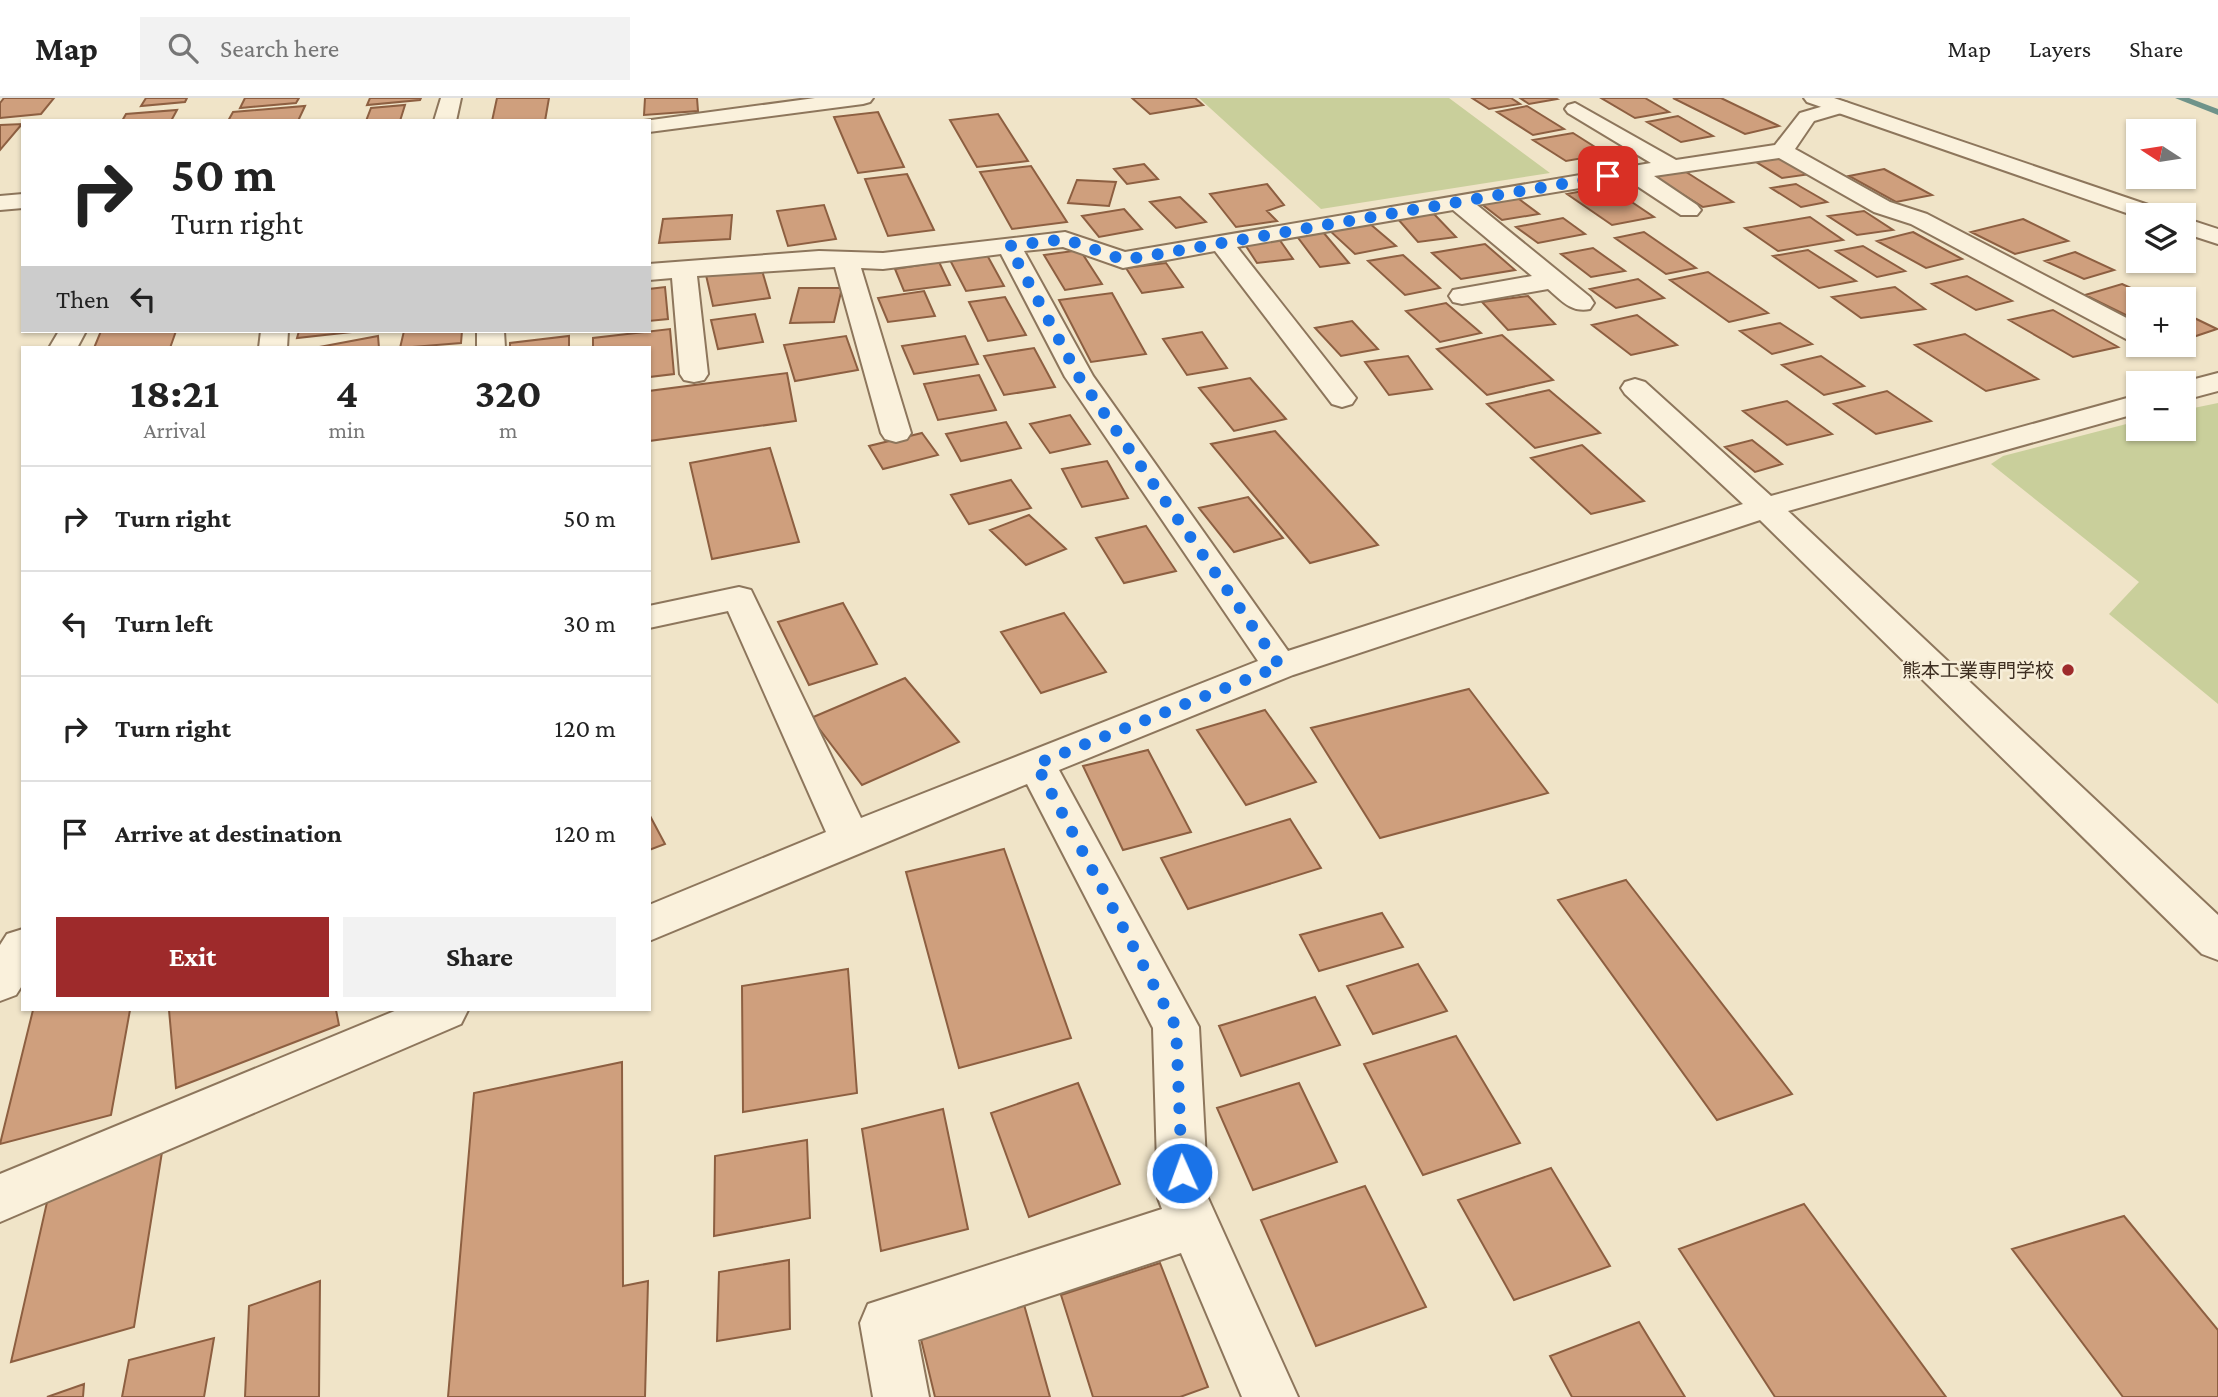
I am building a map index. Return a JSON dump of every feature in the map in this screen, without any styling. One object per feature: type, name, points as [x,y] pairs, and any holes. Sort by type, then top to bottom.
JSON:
[{"type":"street","points":[[446,119],[451,98]]},
{"type":"street","points":[[651,126],[863,98]]},
{"type":"street","points":[[1814,98],[2126,205]]},
{"type":"street","points":[[1782,151],[1807,117],[1841,107]]},
{"type":"street","points":[[1575,109],[1673,167]]},
{"type":"street","points":[[651,272],[819,259],[883,261],[1065,239],[1124,260],[1633,173],[1782,151],[1882,207],[1919,219],[2126,328]]},
{"type":"street","points":[[1633,173],[1689,210]]},
{"type":"street","points":[[0,203],[21,201]]},
{"type":"street","points":[[1458,202],[1581,303]]},
{"type":"street","points":[[2196,229],[2218,237]]},
{"type":"street","points":[[1221,243],[1342,398]]},
{"type":"street","points":[[1009,246],[1079,377],[1280,666]]},
{"type":"street","points":[[846,260],[896,433]]},
{"type":"street","points":[[684,270],[694,374]]},
{"type":"street","points":[[1462,296],[1553,280]]},
{"type":"street","points":[[2196,388],[2218,382]]},
{"type":"street","points":[[1635,388],[1767,507],[2218,942]]},
{"type":"street","points":[[651,922],[1280,666],[1767,507],[2126,407]]},
{"type":"street","points":[[651,617],[739,598],[850,839]]},
{"type":"street","points":[[1036,764],[1176,1027],[1183,1198],[1270,1397]]},
{"type":"street","points":[[0,982],[21,950]]},
{"type":"street","points":[[0,1198],[375,1024],[440,1011]]},
{"type":"street","points":[[901,1397],[887,1323],[1194,1224]]},
{"type":"green space","points":[[1199,98],[1449,98],[1550,173],[1321,209]]},
{"type":"green space","points":[[2218,403],[2218,704],[2109,614],[2139,582],[1991,464],[2003,456],[2126,424],[2126,441],[2196,441],[2196,408]]},
{"type":"building","points":[[4,98],[54,98],[41,114],[0,118],[0,103]]},
{"type":"building","points":[[146,98],[187,98],[185,102],[141,106]]},
{"type":"building","points":[[245,98],[299,98],[296,103],[240,108]]},
{"type":"building","points":[[370,98],[421,98],[367,105]]},
{"type":"building","points":[[497,98],[549,98],[545,119],[492,119]]},
{"type":"building","points":[[645,98],[697,98],[698,111],[644,115]]},
{"type":"building","points":[[1132,98],[1195,98],[1203,105],[1150,114]]},
{"type":"building","points":[[1472,98],[1511,98],[1520,104],[1489,109]]},
{"type":"building","points":[[1520,98],[1555,98],[1557,99],[1529,104]]},
{"type":"building","points":[[1601,98],[1645,98],[1669,112],[1635,118]]},
{"type":"building","points":[[1673,98],[1721,98],[1779,126],[1745,134]]},
{"type":"building","points":[[405,105],[401,119],[367,119],[371,108]]},
{"type":"building","points":[[305,106],[299,119],[229,119],[233,112]]},
{"type":"building","points":[[1527,106],[1564,129],[1533,135],[1497,112]]},
{"type":"building","points":[[177,110],[172,119],[123,119],[126,114]]},
{"type":"building","points":[[878,112],[904,167],[858,173],[834,117]]},
{"type":"building","points":[[998,114],[1028,161],[977,167],[950,120]]},
{"type":"building","points":[[1678,116],[1713,136],[1681,142],[1647,122]]},
{"type":"building","points":[[21,124],[0,150],[0,125]]},
{"type":"building","points":[[1573,133],[1606,154],[1566,161],[1533,140]]},
{"type":"building","points":[[1782,156],[1811,174],[1782,178],[1753,160]]},
{"type":"building","points":[[1144,164],[1158,179],[1127,184],[1114,169]]},
{"type":"building","points":[[1031,166],[1067,222],[1012,229],[980,172]]},
{"type":"building","points":[[1884,169],[1932,195],[1896,202],[1849,176]]},
{"type":"building","points":[[1683,170],[1733,202],[1703,207],[1653,176]]},
{"type":"building","points":[[907,174],[934,230],[888,236],[865,179]]},
{"type":"building","points":[[1077,180],[1116,182],[1109,206],[1068,203]]},
{"type":"building","points":[[1267,184],[1284,205],[1267,211],[1277,221],[1236,227],[1210,194]]},
{"type":"building","points":[[1796,184],[1827,202],[1801,207],[1771,188]]},
{"type":"building","points":[[1608,186],[1654,217],[1612,225],[1567,194]]},
{"type":"building","points":[[1515,196],[1539,214],[1502,220],[1479,202]]},
{"type":"building","points":[[1180,197],[1206,222],[1176,228],[1150,202]]},
{"type":"building","points":[[824,205],[836,239],[788,246],[777,211]]},
{"type":"building","points":[[1124,209],[1142,229],[1099,237],[1082,216]]},
{"type":"building","points":[[1864,211],[1893,230],[1857,235],[1828,216]]},
{"type":"building","points":[[1434,214],[1456,237],[1418,242],[1397,218]]},
{"type":"building","points":[[732,215],[730,239],[659,243],[663,219]]},
{"type":"building","points":[[1810,217],[1843,240],[1778,251],[1745,228]]},
{"type":"building","points":[[1563,218],[1585,234],[1538,243],[1516,227]]},
{"type":"building","points":[[2023,219],[2068,241],[2015,254],[1971,232]]},
{"type":"building","points":[[1369,223],[1396,246],[1355,254],[1329,230]]},
{"type":"building","points":[[1323,232],[1349,263],[1320,267],[1296,235]]},
{"type":"building","points":[[1644,232],[1696,268],[1666,274],[1615,238]]},
{"type":"building","points":[[1913,232],[1962,259],[1926,268],[1877,241]]},
{"type":"building","points":[[1279,239],[1293,259],[1257,263],[1244,243]]},
{"type":"building","points":[[1485,244],[1515,270],[1461,279],[1432,253]]},
{"type":"building","points":[[1863,246],[1905,271],[1877,277],[1836,251]]},
{"type":"building","points":[[1593,248],[1625,271],[1591,277],[1561,254]]},
{"type":"building","points":[[1080,250],[1102,284],[1065,290],[1044,255]]},
{"type":"building","points":[[1808,250],[1856,281],[1819,288],[1773,256]]},
{"type":"building","points":[[2075,252],[2114,270],[2084,279],[2045,261]]},
{"type":"building","points":[[987,255],[1004,286],[966,291],[950,260]]},
{"type":"building","points":[[1403,255],[1440,288],[1405,295],[1368,261]]},
{"type":"building","points":[[939,262],[950,285],[904,291],[895,269]]},
{"type":"building","points":[[1166,263],[1183,287],[1142,293],[1126,268]]},
{"type":"building","points":[[761,267],[770,298],[713,306],[706,275]]},
{"type":"building","points":[[1708,272],[1768,313],[1729,322],[1670,280]]},
{"type":"building","points":[[1967,276],[2012,301],[1976,310],[1932,284]]},
{"type":"building","points":[[1638,279],[1664,298],[1616,308],[1590,289]]},
{"type":"building","points":[[2122,284],[2129,287],[2126,287],[2126,315],[2085,295]]},
{"type":"building","points":[[665,287],[668,319],[651,321],[651,289]]},
{"type":"building","points":[[1895,287],[1925,309],[1861,318],[1832,297]]},
{"type":"building","points":[[799,288],[842,288],[834,322],[790,323]]},
{"type":"building","points":[[924,291],[935,316],[888,322],[878,298]]},
{"type":"building","points":[[1112,293],[1146,354],[1091,362],[1059,300]]},
{"type":"building","points":[[1528,296],[1555,324],[1508,330],[1482,302]]},
{"type":"building","points":[[1005,297],[1026,335],[988,341],[969,302]]},
{"type":"building","points":[[1446,303],[1481,333],[1440,342],[1406,311]]},
{"type":"building","points":[[2053,310],[2118,347],[2073,357],[2009,320]]},
{"type":"building","points":[[755,314],[763,342],[718,349],[711,320]]},
{"type":"building","points":[[1637,315],[1677,345],[1631,355],[1592,325]]},
{"type":"building","points":[[2196,319],[2217,329],[2196,336]]},
{"type":"building","points":[[1352,321],[1378,349],[1341,356],[1315,328]]},
{"type":"building","points":[[1780,323],[1812,344],[1772,354],[1740,331]]},
{"type":"building","points":[[670,329],[674,374],[651,377],[651,346],[593,346],[593,338]]},
{"type":"building","points":[[1202,332],[1227,368],[1187,375],[1163,339]]},
{"type":"building","points":[[100,333],[175,333],[171,346],[95,346]]},
{"type":"building","points":[[298,333],[343,333],[297,338]]},
{"type":"building","points":[[404,333],[462,333],[461,343],[400,346]]},
{"type":"building","points":[[1965,334],[2038,379],[1986,391],[1915,345]]},
{"type":"building","points":[[1502,335],[1553,380],[1487,395],[1437,349]]},
{"type":"building","points":[[378,336],[379,346],[325,346]]},
{"type":"building","points":[[569,336],[569,346],[510,346],[510,343]]},
{"type":"building","points":[[846,336],[858,370],[795,381],[784,345]]},
{"type":"building","points":[[965,336],[978,364],[914,374],[902,346]]},
{"type":"building","points":[[1034,348],[1055,387],[1004,395],[984,356]]},
{"type":"building","points":[[1408,356],[1432,389],[1389,395],[1365,362]]},
{"type":"building","points":[[1821,356],[1864,386],[1824,395],[1782,365]]},
{"type":"building","points":[[787,373],[796,421],[651,441],[651,391]]},
{"type":"building","points":[[979,375],[996,410],[938,420],[924,384]]},
{"type":"building","points":[[1250,378],[1286,419],[1234,431],[1199,388]]},
{"type":"building","points":[[1549,390],[1600,433],[1535,448],[1487,404]]},
{"type":"building","points":[[1887,391],[1931,421],[1876,434],[1834,404]]},
{"type":"building","points":[[1787,401],[1832,434],[1787,445],[1743,411]]},
{"type":"building","points":[[1070,415],[1090,444],[1050,453],[1030,424]]},
{"type":"building","points":[[1006,422],[1021,448],[961,461],[946,434]]},
{"type":"building","points":[[1275,431],[1378,545],[1310,563],[1211,444]]},
{"type":"building","points":[[922,433],[938,455],[883,469],[869,446]]},
{"type":"building","points":[[1752,440],[1782,464],[1755,472],[1725,447]]},
{"type":"building","points":[[1582,445],[1644,501],[1591,514],[1531,458]]},
{"type":"building","points":[[770,448],[799,542],[712,559],[690,463]]},
{"type":"building","points":[[1107,461],[1128,498],[1082,507],[1062,469]]},
{"type":"building","points":[[1011,480],[1031,508],[969,524],[951,495]]},
{"type":"building","points":[[1248,497],[1283,538],[1234,552],[1199,508]]},
{"type":"building","points":[[1029,515],[1066,549],[1026,565],[990,530]]},
{"type":"building","points":[[1146,526],[1176,571],[1124,583],[1096,538]]},
{"type":"building","points":[[843,603],[877,664],[809,685],[778,622]]},
{"type":"building","points":[[1064,613],[1106,672],[1041,693],[1001,632]]},
{"type":"building","points":[[905,678],[959,742],[862,785],[811,718]]},
{"type":"building","points":[[1469,689],[1548,793],[1380,838],[1311,728]]},
{"type":"building","points":[[1265,710],[1316,782],[1246,805],[1197,730]]},
{"type":"building","points":[[1148,750],[1191,832],[1123,850],[1083,766]]},
{"type":"building","points":[[651,818],[665,844],[651,849]]},
{"type":"building","points":[[1290,819],[1321,868],[1188,909],[1161,858]]},
{"type":"building","points":[[1004,849],[1071,1038],[959,1068],[906,872]]},
{"type":"building","points":[[1626,880],[1792,1094],[1717,1120],[1558,900]]},
{"type":"building","points":[[1382,913],[1403,947],[1319,971],[1300,935]]},
{"type":"building","points":[[1418,964],[1447,1011],[1373,1034],[1347,986]]},
{"type":"building","points":[[848,969],[857,1093],[743,1112],[742,986]]},
{"type":"building","points":[[1315,997],[1340,1045],[1241,1076],[1219,1026]]},
{"type":"building","points":[[33,1011],[130,1011],[111,1115],[0,1144]]},
{"type":"building","points":[[169,1011],[336,1011],[339,1025],[176,1088]]},
{"type":"building","points":[[1456,1036],[1520,1143],[1423,1175],[1364,1064]]},
{"type":"building","points":[[622,1062],[623,1286],[648,1281],[645,1397],[448,1397],[474,1093]]},
{"type":"building","points":[[1078,1083],[1120,1184],[1029,1217],[991,1113]]},
{"type":"building","points":[[1299,1083],[1337,1162],[1253,1190],[1217,1108]]},
{"type":"building","points":[[943,1109],[968,1229],[881,1251],[862,1129]]},
{"type":"building","points":[[807,1140],[810,1218],[714,1236],[715,1156]]},
{"type":"building","points":[[162,1152],[134,1327],[11,1362],[52,1180]]},
{"type":"building","points":[[1551,1168],[1610,1266],[1514,1300],[1458,1200]]},
{"type":"building","points":[[1365,1186],[1426,1307],[1316,1346],[1261,1220]]},
{"type":"building","points":[[1804,1204],[1946,1397],[1775,1397],[1679,1249]]},
{"type":"building","points":[[2124,1216],[2218,1330],[2218,1397],[2123,1397],[2012,1249]]},
{"type":"building","points":[[789,1260],[790,1329],[717,1341],[719,1272]]},
{"type":"building","points":[[1160,1263],[1208,1387],[1180,1397],[1093,1397],[1061,1295]]},
{"type":"building","points":[[320,1281],[319,1397],[245,1397],[249,1306]]},
{"type":"building","points":[[1023,1301],[1050,1397],[935,1397],[920,1335]]},
{"type":"building","points":[[1639,1322],[1685,1397],[1572,1397],[1550,1356]]},
{"type":"building","points":[[214,1338],[204,1397],[122,1397],[129,1360]]},
{"type":"building","points":[[84,1384],[83,1397],[47,1397]]},
{"type":"waterway","points":[[2180,98],[2218,112]]},
{"type":"place","name":"熊本工業専門学校","points":[[2068,670]]},
{"type":"route","points":[[1182,1173],[1176,1027],[1036,764],[1280,666],[1079,377],[1009,246],[1065,239],[1124,260],[1608,176]]}]
